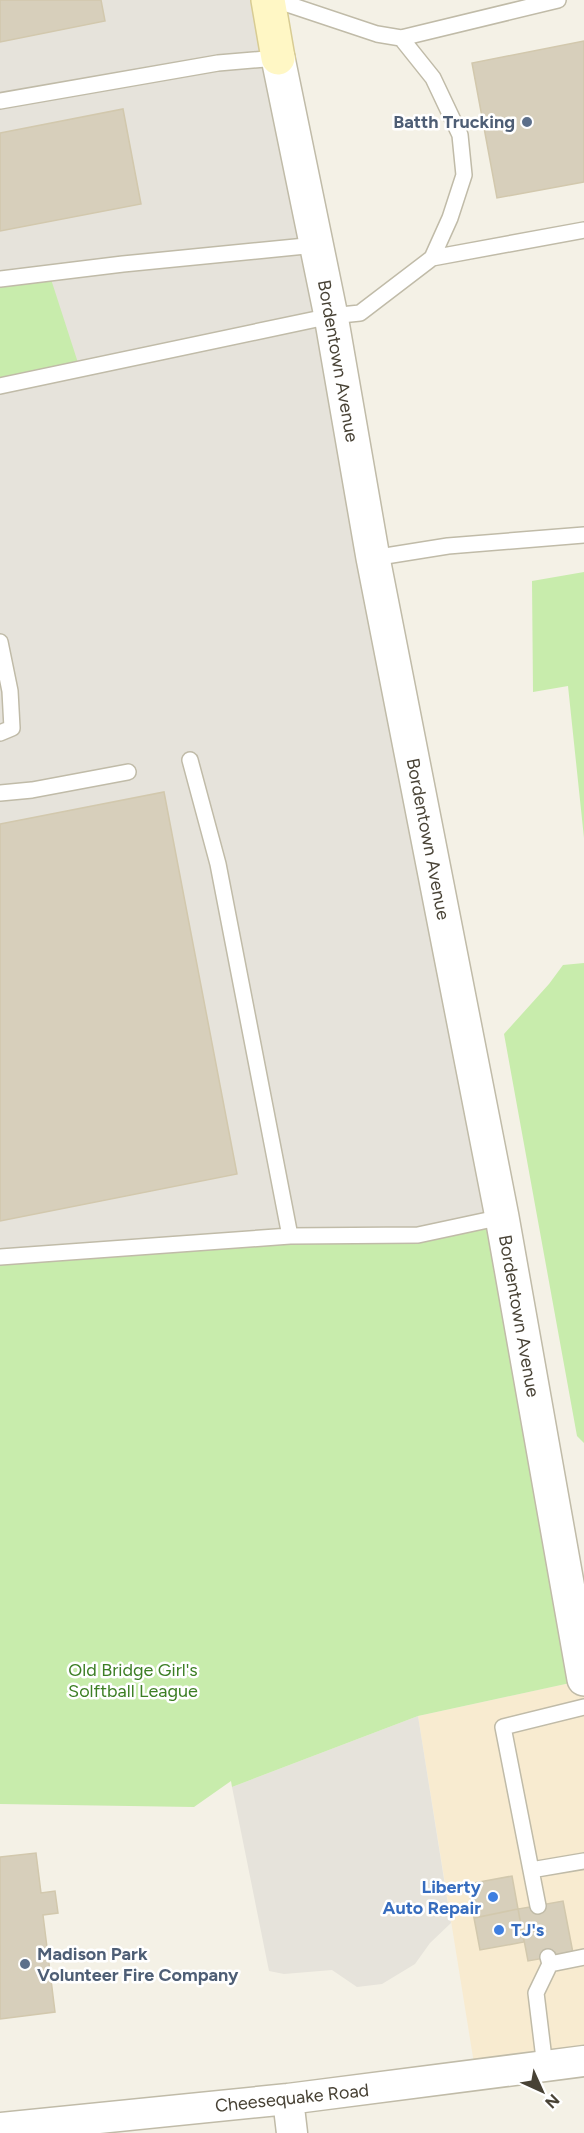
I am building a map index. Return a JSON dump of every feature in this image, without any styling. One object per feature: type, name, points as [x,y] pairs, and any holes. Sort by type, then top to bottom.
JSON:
[{"type":"main road","name":"Bordentown Avenue","points":[[268,0],[278,58]]},
{"type":"street","name":"Bordentown Avenue","points":[[278,58],[331,316],[373,558],[502,1217],[584,1679]]},
{"type":"street","name":"Cheesequake Road","points":[[0,2128],[288,2099],[584,2061]]},
{"type":"street","points":[[288,2099],[292,2133]]},
{"type":"lane","points":[[275,0],[377,34],[401,38],[558,0]]},
{"type":"lane","points":[[401,38],[433,78],[460,135],[464,175],[450,218],[432,258]]},
{"type":"lane","points":[[0,101],[218,63],[278,58]]},
{"type":"lane","points":[[0,386],[331,316],[360,313],[432,258],[584,230]]},
{"type":"lane","points":[[0,279],[316,244]]},
{"type":"lane","points":[[373,558],[448,546],[584,535]]},
{"type":"lane","points":[[0,642],[10,691],[12,728],[0,733]]},
{"type":"lane","points":[[190,760],[218,864],[290,1236]]},
{"type":"lane","points":[[0,793],[32,790],[128,772]]},
{"type":"lane","points":[[0,1257],[290,1236],[417,1235],[502,1217]]},
{"type":"lane","points":[[538,1906],[503,1727],[584,1707]]},
{"type":"lane","points":[[531,1870],[584,1861]]},
{"type":"lane","points":[[545,2067],[536,1993],[549,1961],[584,1957]]},
{"type":"shaded area","points":[[0,0],[270,0],[502,1217],[418,1235],[0,1257]]},
{"type":"shaded area","points":[[584,1680],[584,2061],[476,2076],[418,1716]]},
{"type":"shaded area","points":[[418,1716],[451,1923],[430,1943],[415,1964],[382,1984],[357,1987],[332,1970],[284,1974],[269,1971],[232,1787]]},
{"type":"green space","points":[[49,273],[80,369],[0,386],[0,279]]},
{"type":"green space","points":[[584,572],[584,838],[568,686],[533,692],[532,581]]},
{"type":"green space","points":[[584,963],[584,1443],[577,1436],[504,1034],[563,965]]},
{"type":"green space","name":"Old Bridge Girl's Solftball League","points":[[502,1217],[584,1680],[418,1716],[232,1787],[231,1781],[194,1807],[0,1804],[0,1257],[418,1235]]},
{"type":"building","points":[[0,0],[101,0],[105,21],[0,42]]},
{"type":"building","points":[[584,41],[584,182],[497,198],[472,63]]},
{"type":"building","points":[[123,109],[141,204],[0,231],[0,133]]},
{"type":"building","points":[[164,792],[237,1174],[0,1221],[0,824]]},
{"type":"building","name":"Madison Park Volunteer Fire Company","points":[[36,1853],[41,1893],[55,1891],[58,1913],[43,1915],[55,2012],[0,2019],[0,1857]]},
{"type":"building","name":"Liberty Auto Repair","points":[[512,1876],[518,1909],[474,1918],[468,1884]]},
{"type":"building","name":"TJ's","points":[[563,1901],[573,1953],[528,1961],[518,1909]]},
{"type":"building","name":"TJ's","points":[[518,1909],[524,1942],[480,1950],[474,1918]]},
{"type":"place","name":"Batth Trucking","points":[[527,122]]},
{"type":"place","name":"Liberty Auto Repair","points":[[493,1897]]},
{"type":"place","name":"TJ's","points":[[499,1930]]},
{"type":"place","name":"Madison Park Volunteer Fire Company","points":[[25,1964]]}]
